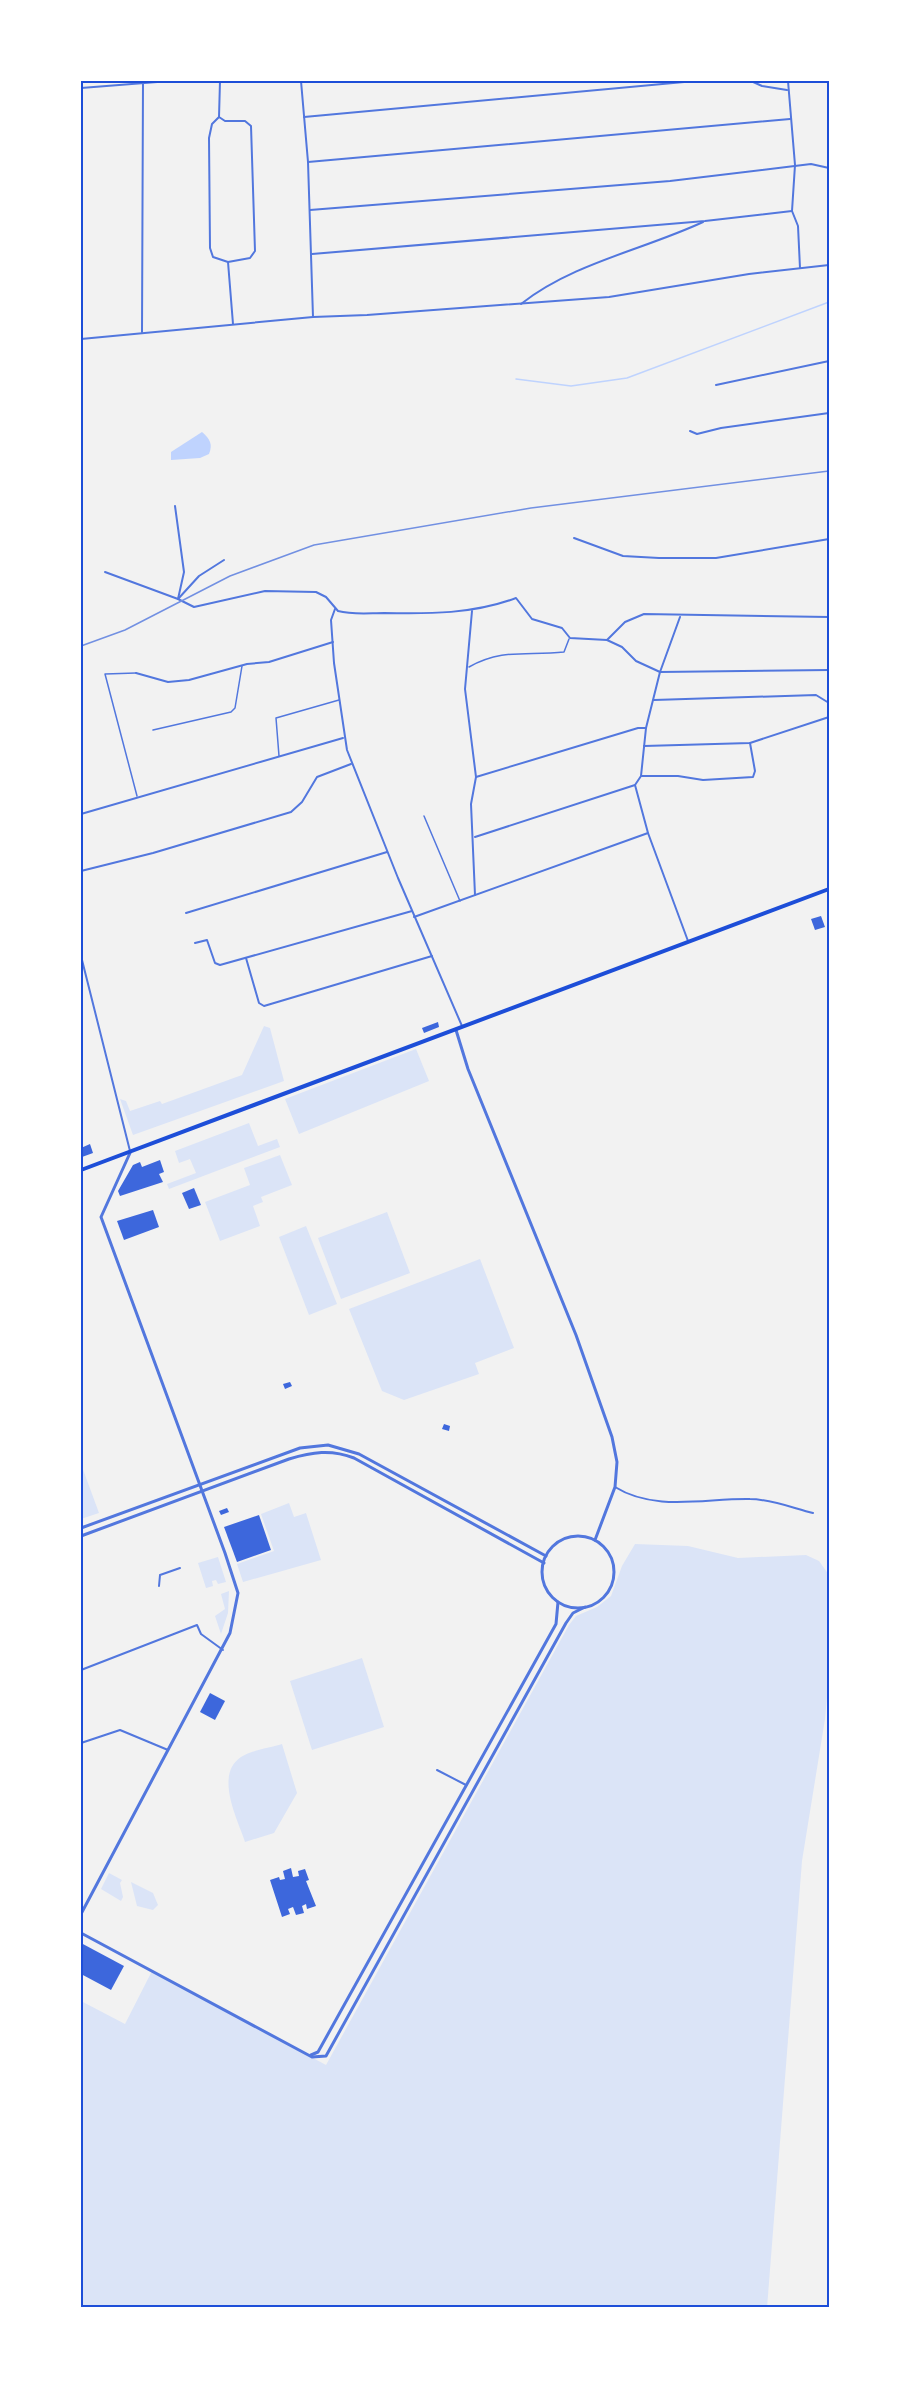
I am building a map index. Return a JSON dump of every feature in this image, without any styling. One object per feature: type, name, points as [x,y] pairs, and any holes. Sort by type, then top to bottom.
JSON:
[{"type":"main road","points":[[81,1170],[829,889]]},
{"type":"street","points":[[81,88],[170,81]]},
{"type":"street","points":[[219,117],[225,121],[245,121],[251,126],[255,251],[250,258],[228,262],[213,257],[210,248],[208,138],[212,124],[219,117],[220,81]]},
{"type":"street","points":[[301,81],[308,162],[313,317]]},
{"type":"street","points":[[304,117],[695,81]]},
{"type":"street","points":[[751,81],[762,86],[788,90]]},
{"type":"street","points":[[788,81],[795,165],[792,211],[798,226],[800,268]]},
{"type":"street","points":[[142,82],[142,332]]},
{"type":"street","points":[[308,162],[790,119]]},
{"type":"street","points":[[310,210],[670,181],[795,165],[811,164],[829,168]]},
{"type":"street","points":[[312,254],[705,221],[792,211]]},
{"type":"street","points":[[521,304],[552,282],[665,240],[705,221]]},
{"type":"street","points":[[228,262],[232,324]]},
{"type":"street","points":[[81,339],[313,317],[609,297],[829,265]]},
{"type":"street","points":[[716,385],[829,361]]},
{"type":"street","points":[[690,431],[697,434],[721,428],[829,413]]},
{"type":"street","points":[[175,506],[184,572],[178,599]]},
{"type":"street","points":[[574,538],[623,556],[659,558],[716,558],[829,539]]},
{"type":"street","points":[[178,599],[199,576],[224,560]]},
{"type":"street","points":[[105,572],[194,607],[265,591],[316,592],[326,597],[335,609],[346,613],[472,611],[494,607],[516,598],[532,619],[562,628],[570,638],[608,640],[622,647],[636,661],[660,672],[829,670]]},
{"type":"street","points":[[335,609],[331,620],[333,642],[339,700],[351,764],[462,1026]]},
{"type":"street","points":[[472,611],[465,689],[476,777],[471,804],[475,837],[475,895]]},
{"type":"street","points":[[608,640],[625,622],[644,614],[829,617]]},
{"type":"street","points":[[475,837],[634,785],[641,776],[646,728],[660,672],[680,616]]},
{"type":"street","points":[[136,673],[168,681],[189,680],[242,665],[269,662],[333,642]]},
{"type":"street","points":[[654,700],[816,695],[829,703]]},
{"type":"street","points":[[644,746],[750,743],[829,717]]},
{"type":"street","points":[[476,777],[638,728],[646,728]]},
{"type":"street","points":[[81,814],[345,738]]},
{"type":"street","points":[[641,776],[678,776],[703,780],[753,777],[755,771],[750,743]]},
{"type":"street","points":[[81,871],[160,851],[291,812],[302,802],[317,777],[351,764]]},
{"type":"street","points":[[634,785],[648,833],[688,941]]},
{"type":"street","points":[[414,917],[648,833]]},
{"type":"street","points":[[186,913],[387,852]]},
{"type":"street","points":[[195,943],[207,940],[217,965],[412,911]]},
{"type":"street","points":[[81,956],[130,1153],[101,1217],[238,1593],[235,1616],[223,1650],[81,1914]]},
{"type":"street","points":[[246,958],[259,1003],[264,1006],[432,956]]},
{"type":"street","points":[[455,1028],[468,1069],[576,1335],[604,1414],[617,1462],[615,1487],[595,1540]]},
{"type":"street","points":[[81,1528],[314,1445],[341,1447],[391,1471],[546,1556]]},
{"type":"street","points":[[81,1536],[289,1459],[319,1451],[343,1454],[544,1563]]},
{"type":"street","points":[[385,1475],[391,1471]]},
{"type":"street","points":[[615,1487],[630,1496],[681,1503],[753,1498],[813,1513]]},
{"type":"street","points":[[450,1511],[454,1506]]},
{"type":"street","points":[[81,1933],[309,2055],[316,2058],[326,2056],[566,1623],[573,1613],[585,1607],[605,1596],[614,1577],[609,1554],[595,1540],[578,1536],[555,1545],[546,1556],[545,1586],[558,1602],[567,1606],[585,1607]]},
{"type":"street","points":[[159,1586],[160,1575],[180,1568]]},
{"type":"street","points":[[309,2055],[318,2052],[556,1624],[558,1602]]},
{"type":"street","points":[[81,1670],[197,1625],[201,1634],[223,1650]]},
{"type":"street","points":[[81,1743],[120,1730],[168,1750]]},
{"type":"street","points":[[437,1770],[466,1785]]},
{"type":"street","points":[[443,1827],[450,1831]]},
{"type":"street","points":[[440,1833],[447,1837]]},
{"type":"street","points":[[379,1942],[386,1946]]},
{"type":"street","points":[[376,1949],[383,1953]]},
{"type":"lane","points":[[468,667],[486,657],[505,653],[564,652],[570,638]]},
{"type":"lane","points":[[153,730],[231,712],[235,708],[242,665]]},
{"type":"lane","points":[[136,673],[105,674],[137,797]]},
{"type":"lane","points":[[279,757],[276,718],[339,700]]},
{"type":"lane","points":[[423,816],[460,901]]},
{"type":"shaded area","points":[[264,1026],[270,1028],[284,1081],[133,1135],[120,1099],[126,1101],[130,1111],[160,1101],[162,1104],[242,1075]]},
{"type":"shaded area","points":[[416,1049],[429,1081],[299,1134],[285,1099]]},
{"type":"shaded area","points":[[249,1123],[258,1146],[277,1139],[280,1147],[169,1189],[167,1184],[196,1173],[190,1159],[179,1163],[175,1151]]},
{"type":"shaded area","points":[[280,1155],[292,1185],[261,1197],[263,1202],[253,1206],[260,1226],[220,1241],[205,1202],[250,1185],[244,1168]]},
{"type":"shaded area","points":[[387,1212],[410,1273],[341,1299],[318,1238]]},
{"type":"shaded area","points":[[306,1226],[337,1304],[309,1315],[279,1237]]},
{"type":"shaded area","points":[[480,1259],[514,1348],[475,1363],[479,1374],[404,1400],[382,1391],[349,1309]]},
{"type":"shaded area","points":[[81,1464],[99,1513],[81,1519]]},
{"type":"shaded area","points":[[289,1503],[294,1517],[306,1513],[321,1560],[243,1582],[237,1564],[274,1551],[261,1514]]},
{"type":"shaded area","points":[[635,1544],[688,1546],[738,1558],[806,1555],[819,1561],[829,1575],[829,1676],[825,1719],[802,1861],[767,2308],[81,2308],[81,2001],[125,2024],[152,1971],[326,2065],[569,1625],[576,1616],[597,1607],[611,1596],[622,1566]]},
{"type":"shaded area","points":[[218,1557],[226,1582],[218,1584],[216,1580],[212,1581],[213,1586],[206,1588],[198,1563]]},
{"type":"shaded area","points":[[229,1591],[228,1613],[221,1634],[215,1616],[225,1609],[221,1594]]},
{"type":"shaded area","points":[[362,1658],[384,1727],[312,1750],[290,1681]]},
{"type":"shaded area","points":[[282,1744],[297,1793],[274,1833],[245,1842],[230,1798],[229,1775],[233,1765],[241,1757]]},
{"type":"shaded area","points":[[109,1873],[122,1880],[120,1883],[123,1897],[121,1901],[101,1889]]},
{"type":"shaded area","points":[[131,1882],[153,1893],[158,1905],[153,1910],[137,1906]]},
{"type":"water","points":[[202,432],[210,442],[209,454],[200,458],[171,460],[171,452]]},
{"type":"building","points":[[821,916],[825,927],[815,930],[811,919]]},
{"type":"building","points":[[438,1022],[439,1027],[424,1033],[422,1028]]},
{"type":"building","points":[[90,1144],[93,1153],[82,1157],[81,1148]]},
{"type":"building","points":[[160,1160],[164,1172],[159,1174],[163,1182],[120,1196],[118,1191],[133,1165],[140,1162],[142,1167]]},
{"type":"building","points":[[194,1188],[201,1205],[189,1209],[182,1193]]},
{"type":"building","points":[[153,1210],[159,1227],[124,1240],[117,1221]]},
{"type":"building","points":[[290,1382],[292,1386],[285,1389],[283,1384]]},
{"type":"building","points":[[444,1424],[450,1426],[449,1431],[442,1429]]},
{"type":"building","points":[[227,1508],[229,1512],[221,1515],[219,1511]]},
{"type":"building","points":[[259,1515],[271,1550],[237,1562],[224,1527]]},
{"type":"building","points":[[210,1693],[225,1701],[215,1720],[200,1712]]},
{"type":"building","points":[[291,1868],[293,1877],[299,1876],[298,1871],[305,1869],[309,1880],[306,1881],[316,1906],[307,1909],[306,1904],[302,1906],[304,1913],[296,1915],[293,1907],[288,1909],[290,1914],[282,1917],[270,1880],[279,1877],[280,1880],[285,1879],[283,1871]]},
{"type":"building","points":[[81,1943],[124,1966],[111,1990],[81,1974]]},
{"type":"waterway","points":[[516,379],[571,386],[627,378],[829,302]]},
{"type":"railway","points":[[81,646],[125,630],[230,576],[314,545],[531,508],[829,471]]}]
